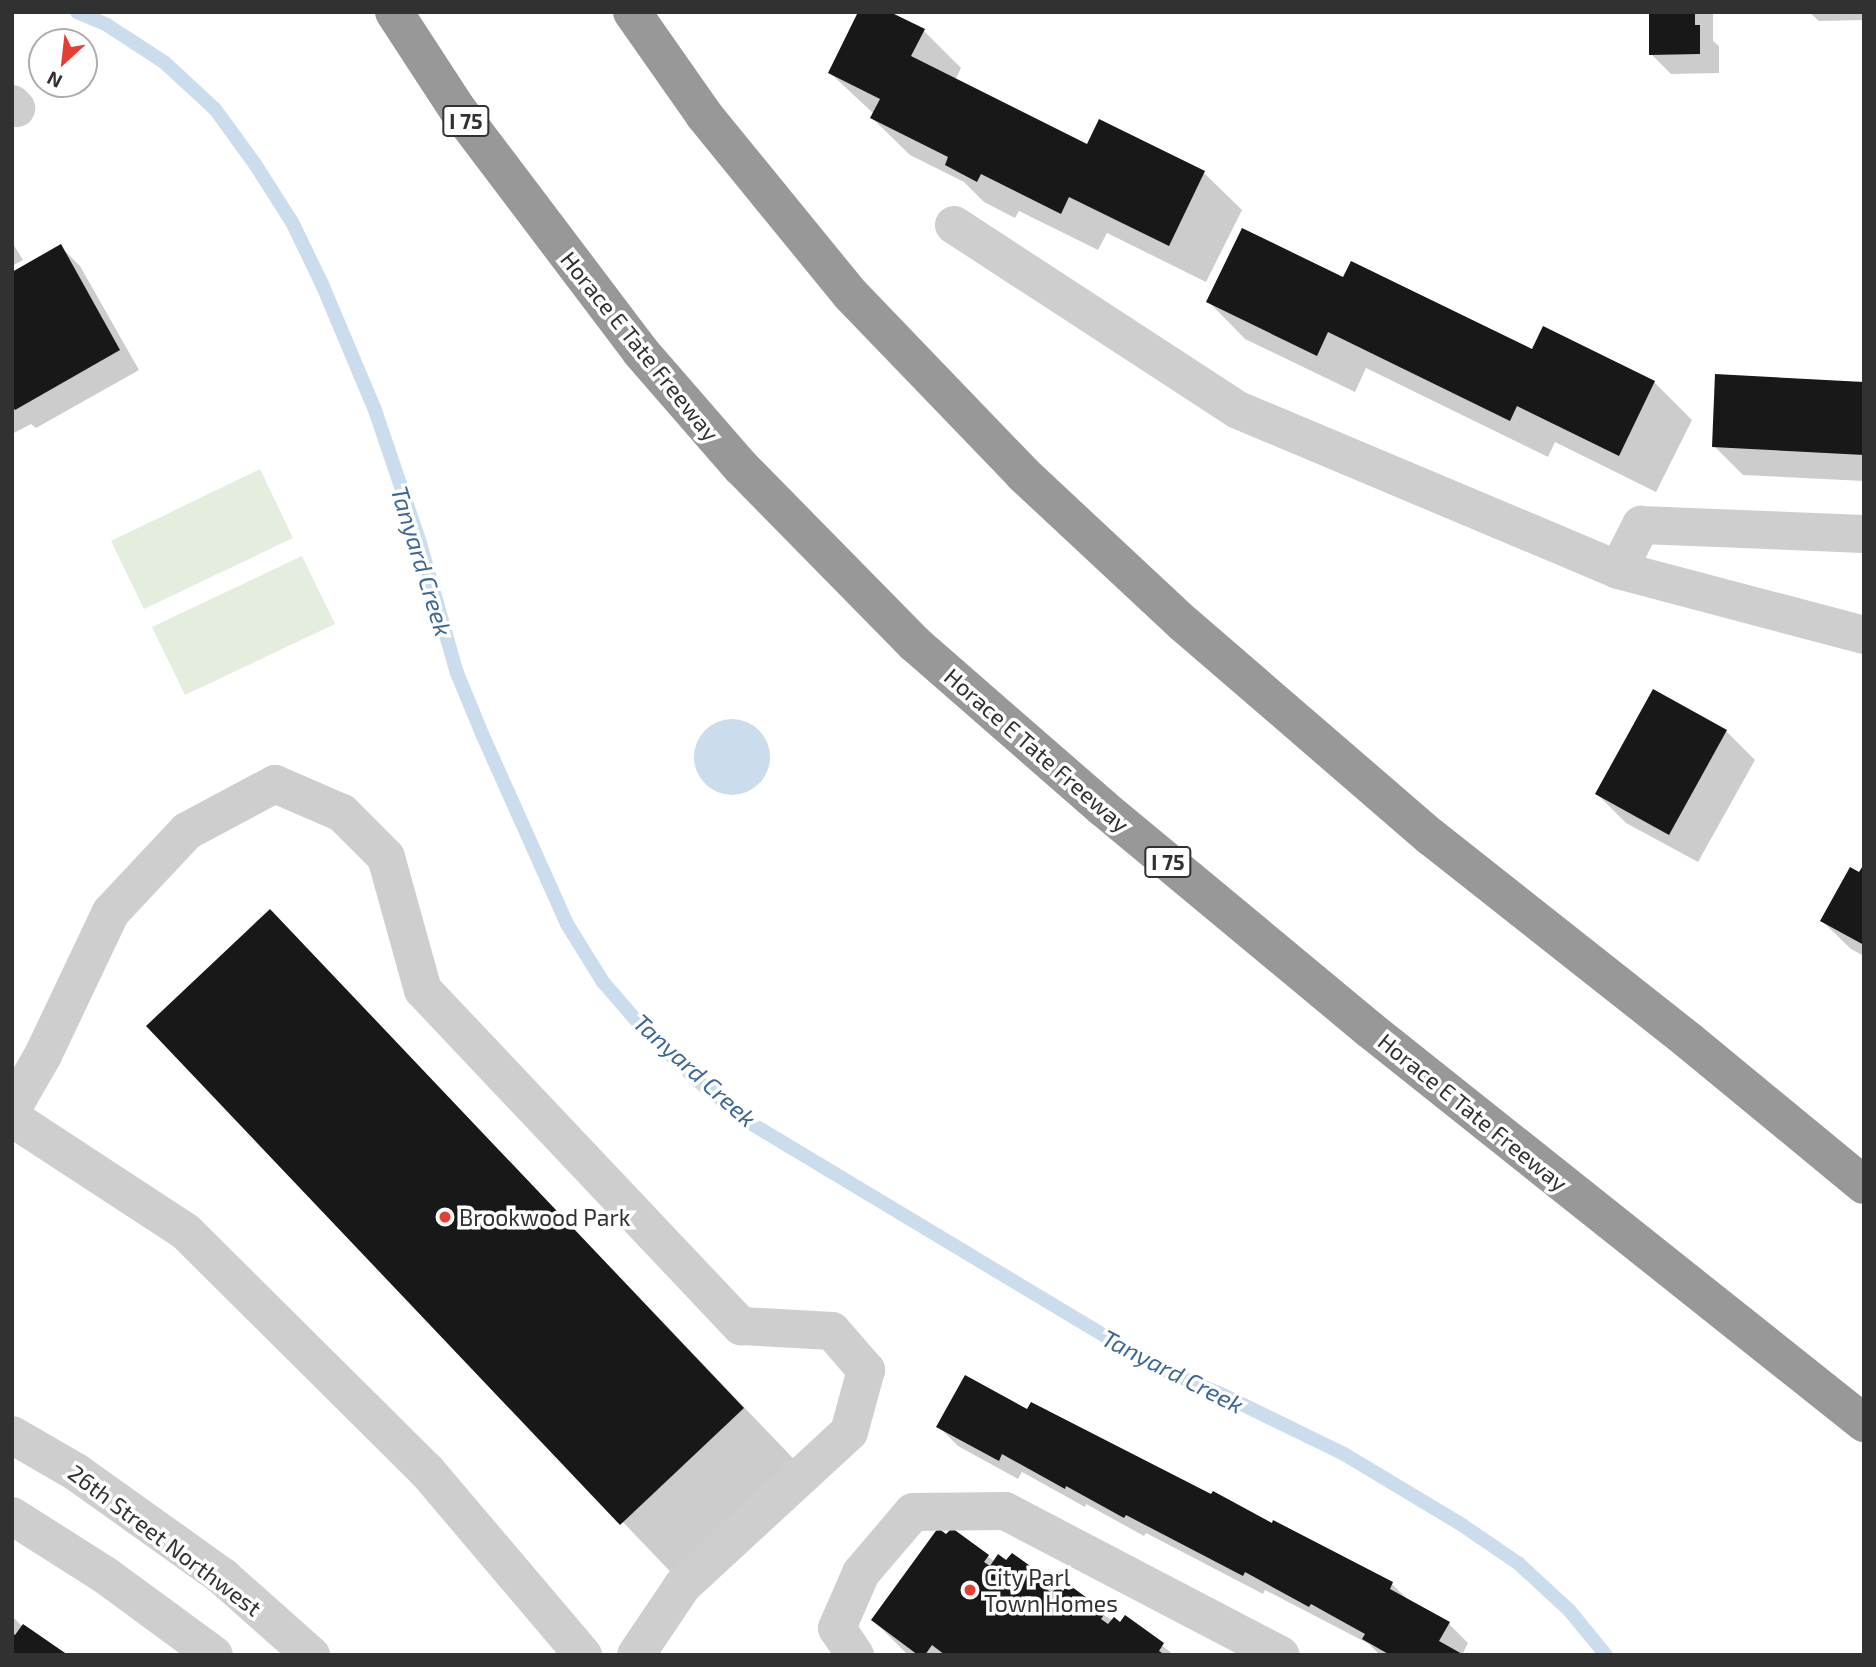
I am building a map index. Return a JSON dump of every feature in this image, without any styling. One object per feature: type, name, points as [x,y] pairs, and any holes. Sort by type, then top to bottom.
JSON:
[{"type":"highway","name":"Horace E Tate Freeway","points":[[394,12],[458,110],[639,351],[741,467],[915,644],[1103,808],[1359,1020],[1864,1423]]},
{"type":"highway","points":[[632,12],[704,115],[851,295],[1023,474],[1184,624],[1431,837],[1688,1040],[1864,1185]]},
{"type":"street","points":[[954,225],[1238,410],[1618,570],[1864,635]]},
{"type":"street","points":[[1618,570],[1640,525],[1864,534]]},
{"type":"street","points":[[12,1109],[43,1055],[111,912],[187,831],[275,784],[342,813],[386,857],[423,990],[441,1010],[741,1326],[832,1331],[866,1370],[849,1432],[683,1585],[636,1655]]},
{"type":"street","points":[[12,1118],[186,1232],[426,1471],[583,1655]]},
{"type":"street","name":"26th Street Northwest","points":[[12,1436],[76,1472],[212,1569],[311,1655]]},
{"type":"street","points":[[855,1655],[837,1628],[861,1573],[914,1512],[966,1511],[1005,1511],[1281,1655]]},
{"type":"street","points":[[12,1516],[105,1575],[214,1655]]},
{"type":"shaded area","points":[[260,469],[293,538],[144,609],[111,541]]},
{"type":"shaded area","points":[[302,556],[335,624],[185,695],[152,627]]},
{"type":"water","points":[[732,719],[746,722],[759,730],[767,743],[770,757],[767,771],[759,784],[746,792],[732,795],[718,792],[705,784],[697,771],[694,757],[697,743],[705,730],[718,722]]},
{"type":"building","points":[[858,12],[890,12],[925,29],[911,56],[1087,144],[1099,119],[1205,171],[1169,246],[1069,197],[1061,214],[981,174],[977,182],[945,165],[948,157],[870,118],[880,99],[828,73]]},
{"type":"building","points":[[1649,12],[1695,12],[1695,25],[1700,25],[1700,54],[1649,55]]},
{"type":"building","points":[[1242,228],[1343,277],[1351,261],[1532,349],[1543,326],[1655,381],[1619,456],[1517,406],[1510,421],[1328,332],[1317,356],[1206,302]]},
{"type":"building","points":[[61,244],[120,350],[15,410],[12,406],[12,272]]},
{"type":"building","points":[[1715,374],[1864,382],[1864,455],[1712,447]]},
{"type":"building","points":[[1653,689],[1727,730],[1669,835],[1595,794]]},
{"type":"building","points":[[1864,864],[1864,945],[1820,921],[1850,867],[1859,872]]},
{"type":"building","name":"Brookwood Park","points":[[270,909],[744,1408],[620,1525],[146,1026]]},
{"type":"building","points":[[965,1375],[1027,1409],[1031,1402],[1211,1494],[1213,1491],[1272,1523],[1273,1520],[1393,1582],[1390,1589],[1450,1622],[1439,1641],[1464,1655],[1390,1655],[1362,1639],[1365,1634],[1311,1604],[1309,1607],[1245,1572],[1243,1576],[1126,1515],[1124,1518],[1066,1486],[1065,1489],[1002,1454],[999,1461],[936,1427]]},
{"type":"building","name":"City Parl Town Homes","points":[[938,1528],[946,1534],[952,1528],[989,1555],[984,1562],[990,1566],[998,1554],[1006,1560],[1012,1553],[1051,1581],[1045,1588],[1052,1593],[1057,1586],[1063,1591],[1068,1584],[1106,1612],[1101,1619],[1108,1624],[1114,1617],[1120,1622],[1125,1615],[1164,1643],[1159,1651],[1165,1655],[945,1655],[932,1645],[925,1655],[918,1655],[871,1620]]},
{"type":"building","points":[[23,1624],[68,1655],[12,1655],[12,1633],[15,1635]]},
{"type":"waterway","name":"Tanyard Creek","points":[[77,12],[107,25],[164,62],[215,109],[292,222],[322,284],[375,410],[419,540],[457,673],[483,736],[567,924],[603,982],[648,1034],[698,1081],[752,1124],[1157,1367],[1221,1394],[1344,1454],[1462,1525],[1518,1563],[1569,1610],[1606,1655]]},
{"type":"place","name":"Brookwood Park","points":[[445,1217]]},
{"type":"place","name":"City Parl Town Homes","points":[[970,1590]]}]
